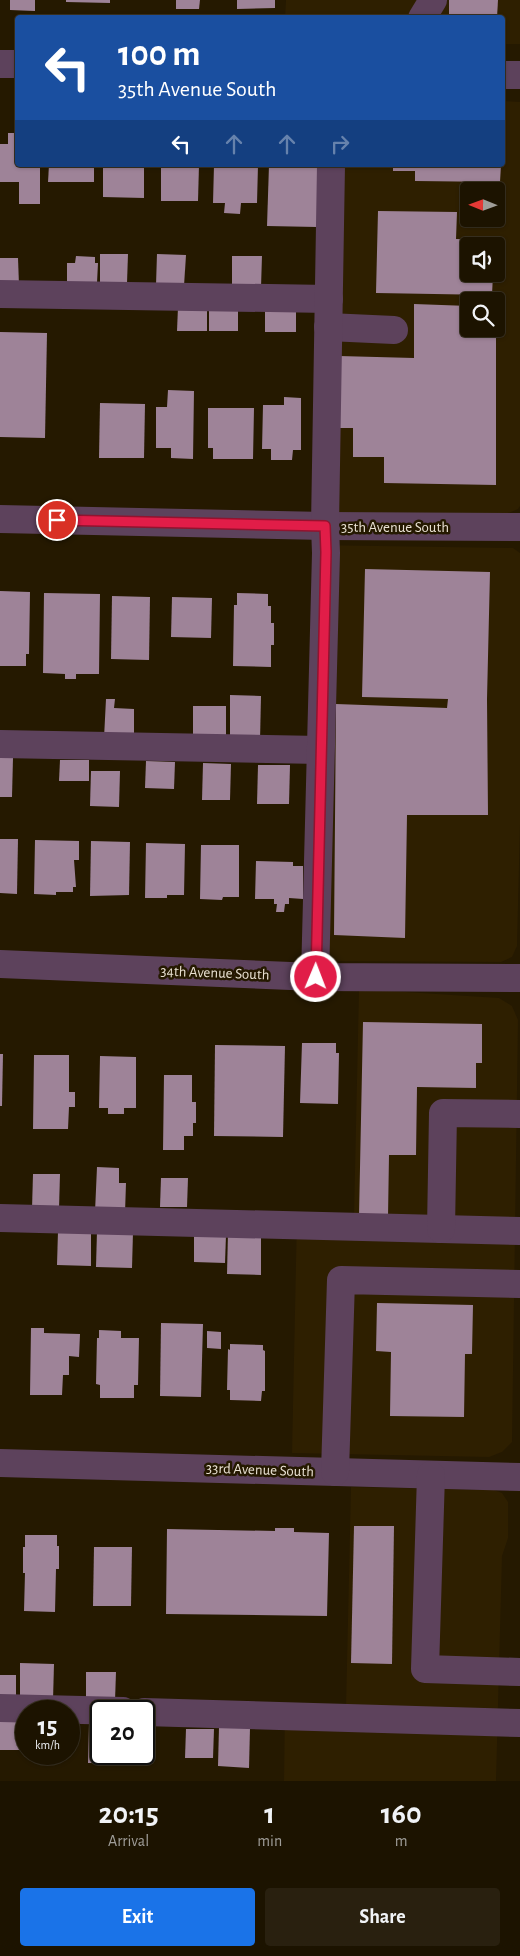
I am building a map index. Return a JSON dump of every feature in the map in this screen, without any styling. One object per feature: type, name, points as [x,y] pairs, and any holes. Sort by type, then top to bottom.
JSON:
[{"type":"street","points":[[424,15],[433,0]]},
{"type":"street","points":[[0,64],[15,64]]},
{"type":"street","points":[[505,75],[520,75]]},
{"type":"street","points":[[316,977],[326,552],[331,167]]},
{"type":"street","points":[[0,294],[329,299]]},
{"type":"street","points":[[328,327],[394,330]]},
{"type":"street","name":"35th Avenue South","points":[[0,519],[325,526],[520,527]]},
{"type":"street","points":[[0,744],[320,750]]},
{"type":"street","name":"34th Avenue South","points":[[0,964],[316,977],[520,978]]},
{"type":"street","points":[[440,1229],[443,1113],[520,1114]]},
{"type":"street","points":[[0,1218],[520,1231]]},
{"type":"street","points":[[335,1472],[341,1280],[520,1284]]},
{"type":"street","name":"33rd Avenue South","points":[[0,1462],[520,1477]]},
{"type":"street","points":[[431,1475],[425,1669],[520,1672]]},
{"type":"street","points":[[0,1708],[90,1710]]},
{"type":"street","points":[[155,1712],[520,1722]]},
{"type":"shaded area","points":[[286,0],[520,0],[520,44],[505,44],[505,15],[285,15]]},
{"type":"shaded area","points":[[505,101],[520,102],[520,506],[518,509],[506,514],[312,515],[321,167],[505,167]]},
{"type":"shaded area","points":[[313,545],[513,548],[520,553],[520,824],[517,946],[512,957],[501,962],[308,961]]},
{"type":"shaded area","points":[[359,989],[499,998],[512,1006],[518,1020],[512,1442],[502,1452],[489,1457],[292,1453],[297,1215],[354,1216]]},
{"type":"shaded area","points":[[351,1487],[494,1490],[502,1493],[508,1502],[508,1538],[502,1556],[496,1781],[284,1781],[285,1706],[346,1707]]},
{"type":"building","points":[[10,0],[35,0],[35,11],[10,10]]},
{"type":"building","points":[[66,0],[110,0],[110,3],[66,2]]},
{"type":"building","points":[[176,0],[200,0],[199,9],[176,9]]},
{"type":"building","points":[[237,0],[275,0],[275,8],[237,9]]},
{"type":"building","points":[[449,0],[498,0],[497,15],[449,15]]},
{"type":"building","points":[[8,133],[15,133],[15,167],[40,167],[40,204],[19,204],[19,182],[0,182],[0,144],[8,144]]},
{"type":"building","points":[[49,167],[94,167],[94,182],[48,182]]},
{"type":"building","points":[[103,167],[144,167],[144,198],[103,197]]},
{"type":"building","points":[[161,167],[199,167],[198,201],[161,201]]},
{"type":"building","points":[[214,167],[258,167],[257,203],[241,203],[240,214],[224,213],[225,203],[213,203]]},
{"type":"building","points":[[269,167],[318,167],[317,227],[267,226]]},
{"type":"building","points":[[393,167],[501,167],[500,182],[415,181],[415,171],[393,171]]},
{"type":"building","points":[[378,211],[457,212],[456,239],[460,239],[460,282],[493,282],[492,292],[460,292],[460,294],[376,293]]},
{"type":"building","points":[[100,254],[128,254],[127,283],[100,283]]},
{"type":"building","points":[[157,254],[186,255],[184,286],[156,285]]},
{"type":"building","points":[[76,256],[95,257],[95,263],[98,263],[97,283],[67,283],[67,263],[75,263]]},
{"type":"building","points":[[232,256],[262,256],[261,287],[232,286]]},
{"type":"building","points":[[0,258],[18,258],[19,285],[0,285]]},
{"type":"building","points":[[414,304],[460,306],[460,337],[496,337],[496,485],[384,483],[384,457],[353,457],[353,428],[338,428],[339,356],[414,358]]},
{"type":"building","points":[[178,307],[207,308],[207,331],[177,331]]},
{"type":"building","points":[[209,307],[238,307],[238,331],[209,331]]},
{"type":"building","points":[[265,309],[296,309],[296,332],[265,332]]},
{"type":"building","points":[[0,332],[47,333],[45,438],[0,437]]},
{"type":"building","points":[[168,390],[194,391],[193,459],[171,458],[171,448],[156,448],[156,407],[167,407]]},
{"type":"building","points":[[284,397],[301,398],[301,450],[293,450],[292,460],[271,460],[271,449],[262,449],[263,405],[284,405]]},
{"type":"building","points":[[100,403],[145,404],[144,458],[99,458]]},
{"type":"building","points":[[208,408],[254,408],[253,459],[213,459],[213,448],[208,448]]},
{"type":"building","points":[[365,569],[490,572],[487,699],[488,815],[407,815],[405,938],[334,935],[336,704],[447,708],[448,699],[362,697]]},
{"type":"building","points":[[0,591],[30,592],[29,654],[26,654],[26,666],[0,666]]},
{"type":"building","points":[[44,593],[100,594],[99,674],[76,674],[76,679],[65,679],[65,674],[43,673]]},
{"type":"building","points":[[237,593],[268,594],[268,606],[271,606],[271,623],[274,623],[271,667],[233,666],[234,605],[237,605]]},
{"type":"building","points":[[112,596],[150,597],[149,660],[111,659]]},
{"type":"building","points":[[172,597],[212,598],[211,638],[171,637]]},
{"type":"building","points":[[230,695],[261,696],[260,741],[230,741]]},
{"type":"building","points":[[106,699],[115,699],[114,708],[134,709],[134,739],[104,738]]},
{"type":"building","points":[[193,706],[226,706],[226,741],[193,740]]},
{"type":"building","points":[[0,758],[13,758],[12,797],[0,797]]},
{"type":"building","points":[[60,760],[89,760],[89,781],[59,781]]},
{"type":"building","points":[[146,761],[175,762],[174,789],[145,788]]},
{"type":"building","points":[[203,763],[231,764],[230,800],[202,800]]},
{"type":"building","points":[[258,765],[290,765],[289,804],[257,804]]},
{"type":"building","points":[[91,771],[120,771],[119,807],[90,806]]},
{"type":"building","points":[[0,839],[18,839],[17,894],[0,893]]},
{"type":"building","points":[[35,840],[79,841],[79,860],[74,860],[76,887],[73,887],[73,892],[56,892],[56,895],[34,894]]},
{"type":"building","points":[[91,841],[130,842],[129,895],[90,896]]},
{"type":"building","points":[[146,843],[185,844],[184,895],[167,895],[167,898],[145,898]]},
{"type":"building","points":[[201,845],[239,845],[239,897],[223,897],[222,900],[200,899]]},
{"type":"building","points":[[256,861],[293,862],[293,866],[303,866],[303,899],[289,898],[289,904],[285,904],[284,912],[276,912],[277,904],[274,904],[274,899],[255,899]]},
{"type":"building","points":[[363,1022],[482,1024],[482,1063],[476,1063],[476,1088],[417,1087],[416,1155],[389,1155],[388,1217],[359,1216]]},
{"type":"building","points":[[302,1043],[336,1043],[336,1053],[339,1053],[338,1104],[300,1103]]},
{"type":"building","points":[[215,1045],[285,1046],[283,1137],[214,1136]]},
{"type":"building","points":[[0,1054],[3,1054],[2,1106],[0,1106]]},
{"type":"building","points":[[34,1055],[69,1055],[69,1092],[75,1092],[75,1107],[69,1107],[68,1129],[33,1129]]},
{"type":"building","points":[[100,1056],[136,1057],[136,1108],[124,1108],[124,1114],[108,1114],[108,1108],[99,1108]]},
{"type":"building","points":[[164,1075],[192,1075],[192,1102],[196,1102],[196,1123],[193,1123],[193,1136],[184,1136],[184,1150],[163,1150]]},
{"type":"building","points":[[97,1167],[119,1168],[119,1183],[126,1183],[125,1213],[95,1212]]},
{"type":"building","points":[[33,1174],[60,1174],[59,1209],[32,1209]]},
{"type":"building","points":[[161,1178],[188,1178],[187,1207],[160,1207]]},
{"type":"building","points":[[58,1231],[91,1232],[91,1266],[57,1265]]},
{"type":"building","points":[[97,1231],[133,1232],[132,1268],[96,1267]]},
{"type":"building","points":[[228,1232],[261,1232],[261,1275],[227,1274]]},
{"type":"building","points":[[194,1235],[226,1235],[225,1263],[194,1262]]},
{"type":"building","points":[[377,1303],[473,1305],[472,1354],[465,1354],[464,1417],[390,1416],[391,1352],[376,1351]]},
{"type":"building","points":[[161,1323],[203,1324],[201,1397],[160,1396]]},
{"type":"building","points":[[31,1328],[44,1328],[44,1333],[80,1334],[79,1357],[69,1356],[69,1375],[63,1375],[62,1395],[30,1395]]},
{"type":"building","points":[[99,1330],[121,1331],[121,1338],[139,1338],[138,1385],[134,1385],[134,1398],[100,1398],[100,1385],[96,1384],[97,1338],[99,1338]]},
{"type":"building","points":[[207,1331],[221,1332],[221,1349],[207,1348]]},
{"type":"building","points":[[230,1344],[263,1345],[263,1350],[265,1351],[265,1391],[262,1391],[261,1401],[230,1400],[230,1390],[227,1390],[228,1349],[230,1350]]},
{"type":"building","points":[[354,1526],[394,1526],[392,1664],[351,1663]]},
{"type":"building","points":[[275,1528],[294,1528],[294,1532],[329,1533],[327,1616],[166,1614],[167,1529],[275,1531]]},
{"type":"building","points":[[25,1535],[57,1535],[59,1569],[56,1569],[55,1612],[24,1611],[25,1573],[23,1573],[23,1547],[25,1547]]},
{"type":"building","points":[[94,1547],[132,1547],[131,1606],[93,1606]]},
{"type":"building","points":[[20,1663],[54,1664],[53,1700],[20,1699]]},
{"type":"building","points":[[86,1672],[116,1672],[115,1700],[86,1700]]},
{"type":"building","points":[[0,1675],[16,1675],[16,1699],[0,1698]]},
{"type":"building","points":[[0,1718],[15,1718],[15,1750],[0,1750]]},
{"type":"building","points":[[89,1723],[90,1723],[90,1763],[88,1763]]},
{"type":"building","points":[[219,1727],[250,1728],[249,1768],[218,1766]]},
{"type":"building","points":[[186,1729],[214,1729],[213,1758],[185,1758]]},
{"type":"route","points":[[57,520],[325,526],[326,552],[316,977]]}]
